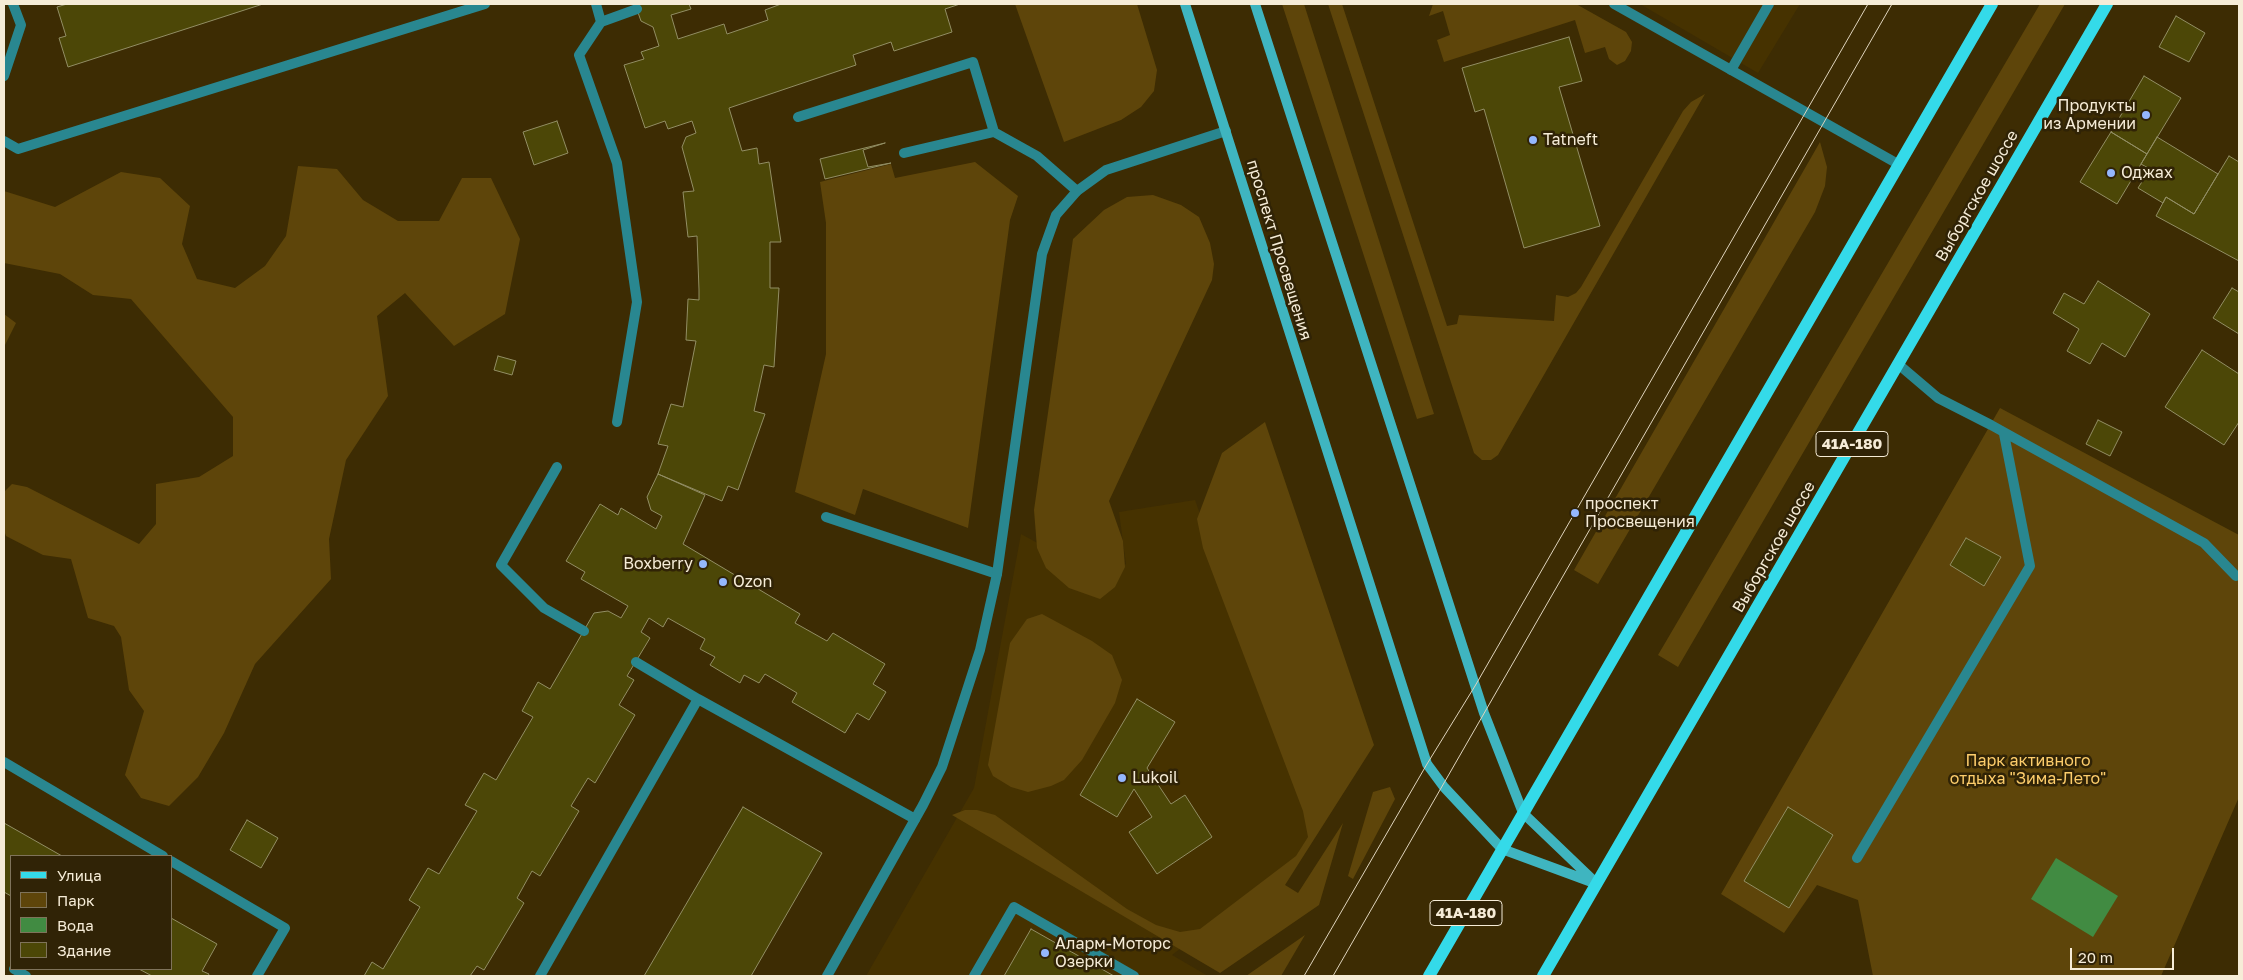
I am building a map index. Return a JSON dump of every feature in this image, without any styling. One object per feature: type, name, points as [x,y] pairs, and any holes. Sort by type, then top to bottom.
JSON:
[{"type":"main road","name":"проспект Просвещения","points":[[1185,4],[1427,764],[1444,787],[1502,849],[1597,884]]},
{"type":"main road","points":[[1255,4],[1462,638],[1478,695],[1523,813],[1597,884]]},
{"type":"main road","name":"41А-180","points":[[1429,976],[1992,4]]},
{"type":"main road","name":"Выборгское шоссе","points":[[1543,976],[2107,4]]},
{"type":"street","points":[[4,76],[21,26],[13,4]]},
{"type":"street","points":[[4,141],[18,149],[485,4]]},
{"type":"street","points":[[596,4],[601,22]]},
{"type":"street","points":[[1614,4],[1898,164]]},
{"type":"street","points":[[1730,70],[1769,4]]},
{"type":"street","points":[[617,422],[637,302],[617,163],[579,55],[601,22],[637,9]]},
{"type":"street","points":[[798,118],[973,62],[994,132]]},
{"type":"street","points":[[827,976],[942,767],[980,650],[997,574],[1042,254],[1056,215],[1077,191],[1106,170],[1226,131]]},
{"type":"street","points":[[904,153],[994,132],[1037,156],[1077,191]]},
{"type":"street","points":[[1898,364],[1938,398],[2204,543],[2236,576]]},
{"type":"street","points":[[1857,858],[2030,566],[2004,434]]},
{"type":"street","points":[[557,467],[501,565],[544,608],[584,631]]},
{"type":"street","points":[[826,517],[997,574]]},
{"type":"street","points":[[636,662],[698,699],[915,819]]},
{"type":"street","points":[[540,976],[698,699]]},
{"type":"street","points":[[4,762],[161,855]]},
{"type":"street","points":[[172,862],[285,928],[257,976]]},
{"type":"street","points":[[974,976],[1014,907],[1134,976]]},
{"type":"shaded area","points":[[1640,4],[1800,4],[1758,73]]},
{"type":"shaded area","points":[[1195,500],[1307,810],[1312,836],[1299,857],[1172,955],[1208,976],[866,976],[974,788],[1021,534],[1105,580],[1126,564],[1119,512]]},
{"type":"green space","points":[[1015,4],[1137,4],[1157,70],[1154,91],[1141,107],[1121,120],[1064,142]]},
{"type":"green space","points":[[1282,4],[1304,4],[1434,414],[1417,419]]},
{"type":"green space","points":[[1328,4],[1342,4],[1447,326],[1457,324],[1459,315],[1554,321],[1556,295],[1568,297],[1576,293],[1581,287],[1683,111],[1691,102],[1705,94],[1498,455],[1491,460],[1482,460],[1474,453]]},
{"type":"green space","points":[[1433,4],[1576,4],[1626,32],[1632,42],[1631,51],[1625,61],[1617,65],[1609,59],[1605,47],[1585,53],[1575,20],[1444,62],[1437,40],[1450,35],[1443,11],[1429,16]]},
{"type":"green space","points":[[2040,4],[2065,4],[1678,667],[1658,655]]},
{"type":"green space","points":[[1820,142],[1827,167],[1825,186],[1815,212],[1598,584],[1574,570]]},
{"type":"green space","points":[[975,162],[1018,196],[1010,220],[968,528],[863,489],[855,515],[795,492],[826,354],[826,223],[820,182],[891,164],[895,178]]},
{"type":"green space","points":[[298,166],[337,169],[363,200],[398,221],[439,221],[462,178],[491,178],[520,239],[505,314],[454,346],[405,293],[377,316],[388,396],[346,460],[329,539],[331,579],[255,664],[224,733],[198,777],[169,806],[141,798],[125,775],[144,711],[129,690],[121,637],[114,626],[88,618],[71,559],[43,555],[6,536],[4,530],[4,492],[12,484],[27,487],[139,544],[156,524],[156,484],[199,477],[233,456],[233,417],[131,299],[93,295],[60,274],[4,263],[4,191],[55,207],[121,172],[160,178],[190,206],[182,244],[197,279],[235,288],[265,266],[286,236]]},
{"type":"green space","points":[[1153,195],[1181,205],[1199,217],[1210,243],[1214,264],[1212,280],[1109,501],[1123,541],[1125,567],[1115,587],[1100,599],[1069,588],[1046,568],[1037,548],[1034,510],[1073,239],[1104,210],[1127,197]]},
{"type":"green space","points":[[4,314],[16,323],[4,347]]},
{"type":"green space","name":"Парк активного отдыха \"Зима-Лето\"","points":[[2000,408],[2239,535],[2239,797],[2161,976],[1873,976],[1858,900],[1817,885],[1784,933],[1721,894]]},
{"type":"green space","points":[[1265,422],[1374,745],[1285,885],[1298,893],[1343,823],[1319,905],[1220,973],[952,815],[965,810],[977,810],[995,815],[1127,909],[1156,925],[1180,932],[1200,929],[1296,856],[1308,837],[1303,811],[1203,548],[1197,519],[1222,453]]},
{"type":"green space","points":[[1042,614],[1092,641],[1112,655],[1122,680],[1115,703],[1082,760],[1064,780],[1051,786],[1028,792],[1011,787],[993,776],[988,765],[1010,643],[1027,619]]},
{"type":"green space","points":[[1390,787],[1395,799],[1353,879],[1348,876],[1373,792]]},
{"type":"green space","points":[[1305,935],[1281,976],[1246,976]]},
{"type":"water","points":[[2056,858],[2118,896],[2093,937],[2031,899]]},
{"type":"building","points":[[67,4],[263,4],[68,67],[59,38],[66,36],[57,7]]},
{"type":"building","points":[[635,4],[689,4],[691,9],[671,15],[678,39],[724,24],[727,34],[768,20],[765,10],[781,4],[960,4],[945,9],[952,32],[894,51],[891,42],[853,55],[856,65],[729,108],[742,151],[757,148],[759,164],[769,162],[781,242],[770,242],[770,288],[779,288],[774,367],[764,365],[754,411],[765,414],[738,490],[728,486],[722,501],[658,474],[668,446],[658,444],[671,404],[683,407],[696,341],[686,340],[688,299],[699,300],[699,290],[697,236],[688,237],[683,192],[694,191],[682,147],[686,137],[696,133],[692,121],[668,129],[665,121],[645,128],[624,65],[644,59],[641,52],[659,46],[653,27],[641,21]]},
{"type":"building","points":[[2176,16],[2205,33],[2189,62],[2159,47]]},
{"type":"building","name":"Tatneft","points":[[1569,37],[1582,81],[1559,87],[1600,226],[1524,248],[1484,109],[1475,112],[1462,68]]},
{"type":"building","name":"Продукты из Армении","points":[[2144,76],[2181,98],[2147,154],[2111,132]]},
{"type":"building","points":[[557,121],[568,153],[534,165],[523,132]]},
{"type":"building","name":"Оджах","points":[[2111,132],[2147,154],[2117,204],[2080,182]]},
{"type":"building","points":[[2157,137],[2218,174],[2194,214],[2166,197],[2163,203],[2138,188],[2150,169],[2141,164]]},
{"type":"building","points":[[885,143],[863,150],[868,167],[891,163],[825,179],[820,159]]},
{"type":"building","points":[[2229,156],[2239,162],[2239,261],[2156,216],[2166,197],[2194,214]]},
{"type":"building","points":[[2098,281],[2150,314],[2125,357],[2102,343],[2090,364],[2067,351],[2079,329],[2053,313],[2064,293],[2084,304]]},
{"type":"building","points":[[2232,288],[2239,292],[2239,334],[2213,318]]},
{"type":"building","points":[[2202,350],[2239,374],[2239,422],[2224,445],[2165,407]]},
{"type":"building","points":[[498,356],[516,361],[512,375],[494,370]]},
{"type":"building","points":[[2098,420],[2122,432],[2110,456],[2086,444]]},
{"type":"building","points":[[658,474],[705,495],[683,544],[800,614],[795,623],[827,641],[833,633],[885,664],[873,684],[886,692],[869,720],[857,713],[845,733],[792,702],[797,693],[765,674],[759,683],[744,675],[740,683],[710,665],[715,657],[700,649],[705,639],[668,618],[663,627],[649,618],[641,632],[650,638],[627,676],[634,680],[619,705],[635,715],[595,783],[588,778],[571,806],[579,811],[540,876],[532,871],[517,898],[524,903],[484,970],[477,966],[470,976],[364,976],[372,962],[383,969],[420,907],[409,900],[428,868],[439,874],[477,811],[465,805],[484,773],[496,780],[533,717],[522,711],[538,682],[550,689],[594,613],[608,611],[621,618],[628,606],[581,579],[585,572],[566,561],[600,504],[618,515],[621,508],[656,529],[662,516],[651,510],[647,497]]},
{"type":"building","points":[[1966,538],[2001,557],[1984,586],[1950,565]]},
{"type":"building","name":"Lukoil","points":[[1137,699],[1175,722],[1147,768],[1171,804],[1185,795],[1212,837],[1157,874],[1129,832],[1152,817],[1134,789],[1117,817],[1080,795]]},
{"type":"building","points":[[743,807],[822,853],[751,976],[644,976]]},
{"type":"building","points":[[1788,807],[1833,835],[1789,908],[1744,881]]},
{"type":"building","points":[[247,820],[278,838],[261,868],[230,850]]},
{"type":"building","points":[[4,823],[60,855],[10,855],[10,895],[4,892]]},
{"type":"building","points":[[172,919],[217,944],[202,971],[209,974],[208,976],[152,976],[141,970],[172,970]]},
{"type":"building","name":"Аларм-Моторс Озерки","points":[[1031,929],[1114,976],[1004,976]]},
{"type":"tram line","points":[[1304,976],[1427,764],[1475,686],[1868,4]]},
{"type":"tram line","points":[[1333,976],[1892,4]]},
{"type":"place","name":"Продукты из Армении","points":[[2146,115]]},
{"type":"place","name":"Tatneft","points":[[1533,140]]},
{"type":"place","name":"Оджах","points":[[2111,173]]},
{"type":"place","name":"проспект Просвещения","points":[[1575,513]]},
{"type":"place","name":"Boxberry","points":[[703,564]]},
{"type":"place","name":"Ozon","points":[[723,582]]},
{"type":"place","name":"Lukoil","points":[[1122,778]]},
{"type":"place","name":"Аларм-Моторс Озерки","points":[[1045,953]]}]
